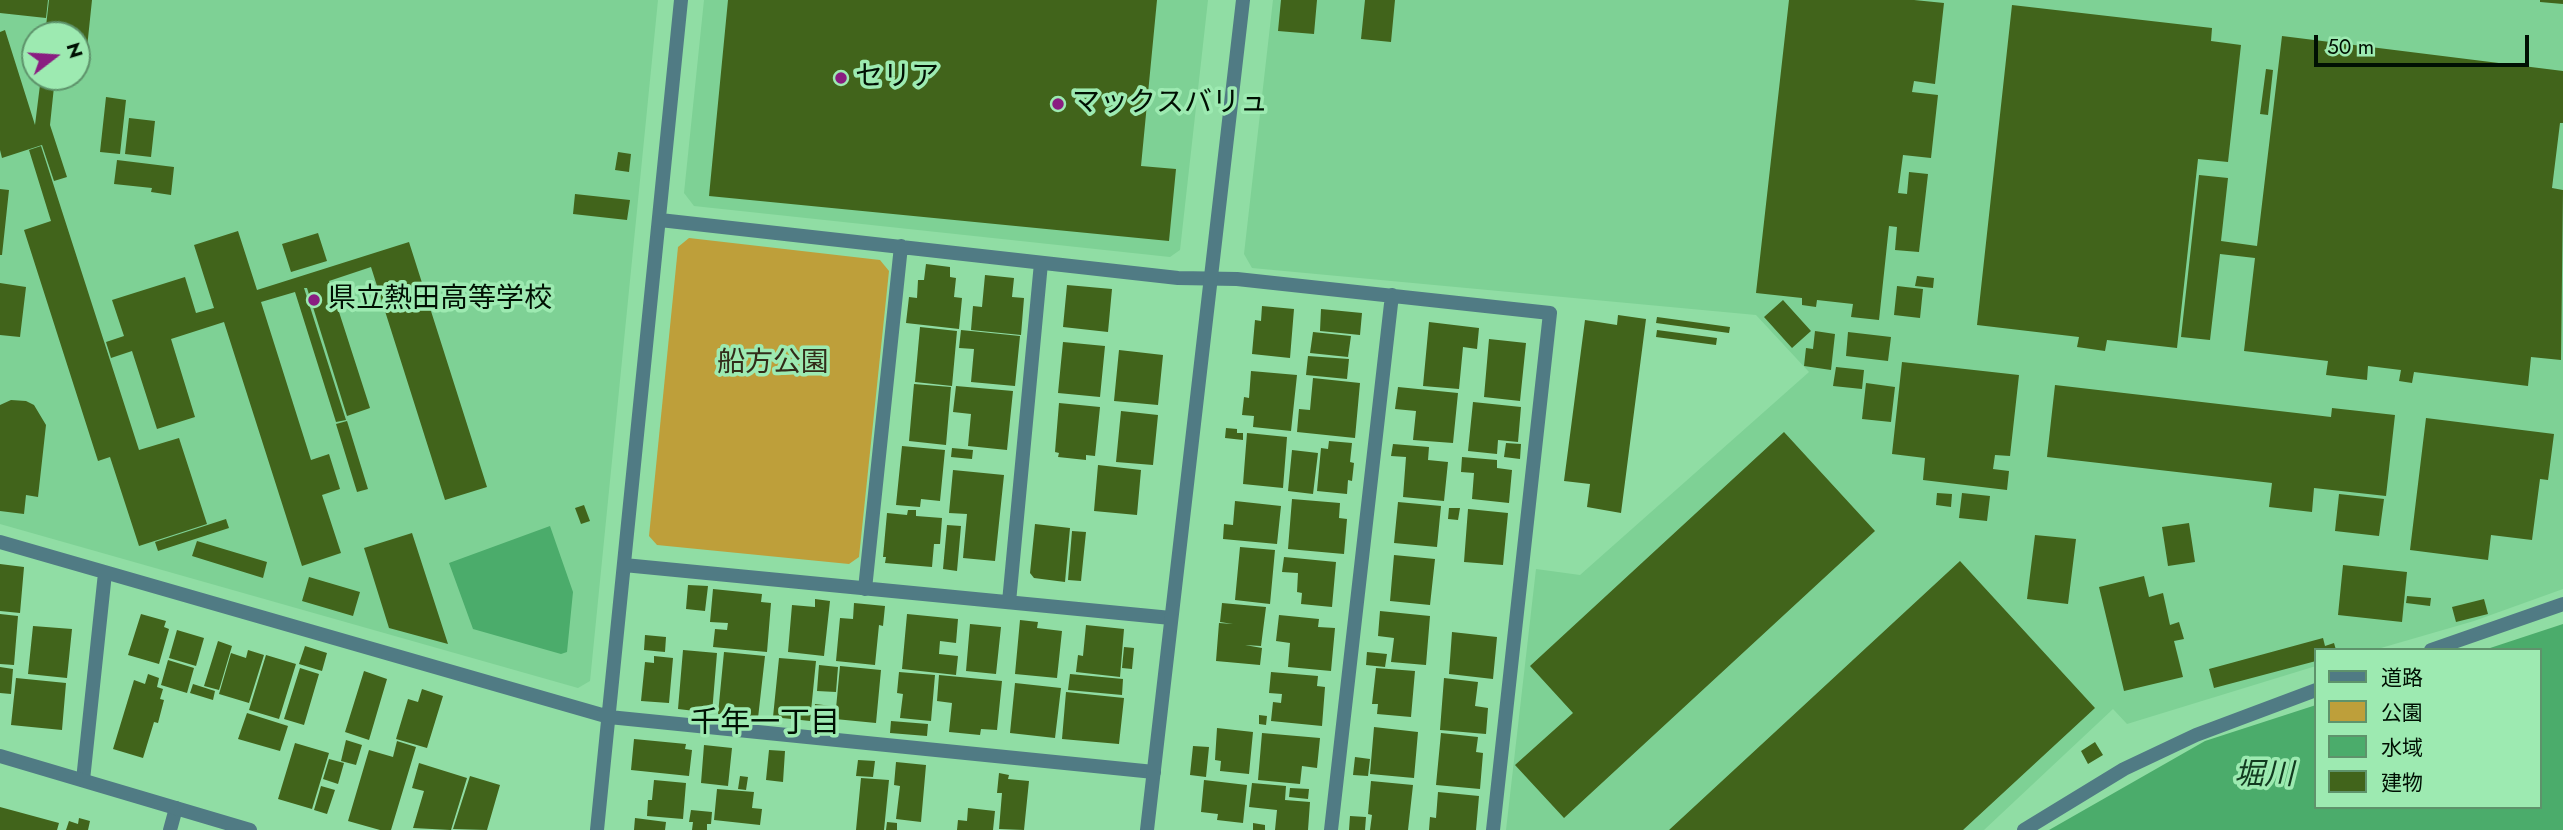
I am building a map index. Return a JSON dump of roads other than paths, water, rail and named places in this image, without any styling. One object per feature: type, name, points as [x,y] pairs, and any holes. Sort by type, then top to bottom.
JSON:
[{"type":"street","points":[[597,830],[681,0]]},
{"type":"street","points":[[1147,830],[1242,0]]},
{"type":"street","points":[[660,220],[1178,278],[1392,295],[1550,313],[1493,830]]},
{"type":"street","points":[[865,589],[901,246]]},
{"type":"street","points":[[1009,602],[1041,263]]},
{"type":"street","points":[[1331,830],[1392,295]]},
{"type":"street","points":[[0,542],[609,717],[1154,772]]},
{"type":"street","points":[[624,565],[1171,618]]},
{"type":"street","points":[[83,780],[105,573]]},
{"type":"street","points":[[2436,648],[2484,629],[2563,604]]},
{"type":"street","points":[[2024,830],[2124,769],[2196,735],[2314,692]]},
{"type":"street","points":[[0,756],[250,830]]},
{"type":"street","points":[[170,830],[176,808]]},
{"type":"water","points":[[550,526],[573,592],[567,652],[561,654],[473,629],[449,563]]},
{"type":"water","name":"堀川","points":[[2563,624],[2563,830],[2049,830],[2205,741],[2314,706],[2314,809],[2542,809],[2542,648],[2490,648]]},
{"type":"place","name":"セリア","points":[[841,78]]},
{"type":"place","name":"マックスバリュ","points":[[1058,104]]},
{"type":"place","name":"県立熱田高等学校","points":[[314,300]]},
{"type":"district","name":"千年一丁目","points":[[765,725]]},
{"type":"park label","name":"船方公園","points":[[773,364]]}]
